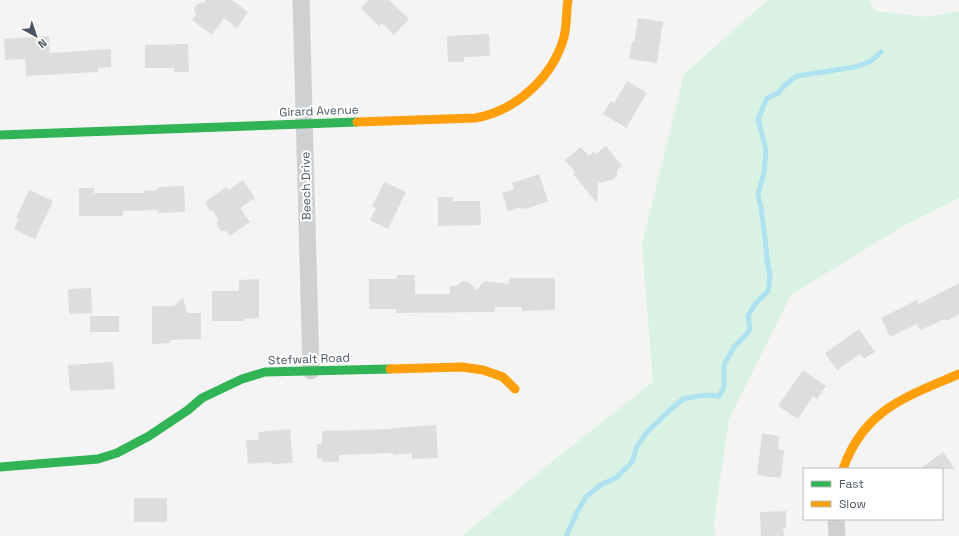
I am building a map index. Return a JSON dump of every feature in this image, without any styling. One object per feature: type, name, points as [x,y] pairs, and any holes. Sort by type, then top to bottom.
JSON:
[{"type":"street","name":"Beech Drive","points":[[301,0],[310,371]]},
{"type":"street","name":"Girard Avenue","points":[[0,135],[475,118],[493,114],[510,106],[522,97],[546,74],[557,56],[564,37],[568,0]]},
{"type":"street","name":"Stefwalt Road","points":[[0,467],[98,459],[116,454],[149,436],[188,410],[202,398],[242,379],[264,372],[462,367],[484,370],[503,377],[515,390]]},
{"type":"street","points":[[843,468],[847,456],[856,441],[867,426],[884,411],[896,402],[959,374]]},
{"type":"street","points":[[836,520],[837,536]]},
{"type":"green space","points":[[768,0],[869,0],[874,11],[928,17],[959,11],[959,198],[903,226],[791,295],[729,419],[714,522],[715,536],[462,536],[554,460],[653,382],[642,244],[684,74]]},
{"type":"building","points":[[206,0],[232,0],[248,12],[237,28],[224,18],[212,35],[192,20],[196,14],[194,9],[197,4],[205,2]]},
{"type":"building","points":[[369,0],[389,0],[409,19],[394,35],[382,23],[379,26],[361,8]]},
{"type":"building","points":[[638,18],[663,22],[657,63],[629,59],[632,41],[634,43]]},
{"type":"building","points":[[489,34],[490,56],[464,57],[464,62],[448,62],[447,36]]},
{"type":"building","points":[[49,36],[50,53],[111,49],[111,67],[98,68],[98,72],[26,76],[25,59],[5,60],[4,39]]},
{"type":"building","points":[[188,44],[189,72],[174,72],[174,68],[145,68],[145,45]]},
{"type":"building","points":[[627,81],[647,93],[626,128],[603,114],[611,101],[614,103]]},
{"type":"building","points":[[606,146],[622,166],[617,170],[617,176],[612,180],[598,183],[597,203],[573,174],[575,172],[565,160],[581,147],[589,156],[594,151],[596,154]]},
{"type":"building","points":[[539,174],[548,201],[526,209],[522,209],[521,207],[508,211],[502,193],[514,189],[512,183]]},
{"type":"building","points":[[243,180],[255,198],[240,208],[250,222],[230,236],[226,231],[221,231],[217,225],[218,219],[213,211],[209,210],[205,202],[226,187],[229,190]]},
{"type":"building","points":[[384,182],[406,192],[388,229],[370,220],[376,208],[372,206]]},
{"type":"building","points":[[184,186],[185,212],[158,213],[158,210],[123,211],[123,216],[79,216],[79,188],[94,188],[94,193],[144,193],[144,191],[158,190],[158,187]]},
{"type":"building","points":[[29,190],[53,201],[35,239],[14,229],[19,219],[16,218]]},
{"type":"building","points":[[438,197],[453,197],[453,201],[480,201],[481,225],[438,226]]},
{"type":"building","points":[[397,275],[415,275],[415,294],[450,294],[450,286],[456,286],[463,281],[467,281],[477,290],[484,281],[509,284],[509,278],[555,278],[555,310],[522,311],[521,307],[495,307],[495,312],[396,313],[396,309],[369,309],[369,279],[397,279]]},
{"type":"building","points":[[259,279],[259,318],[244,319],[244,321],[212,321],[212,291],[239,291],[239,280]]},
{"type":"building","points":[[959,283],[959,314],[946,321],[945,319],[920,330],[917,324],[890,337],[881,318],[917,300],[919,304]]},
{"type":"building","points":[[91,288],[92,313],[69,314],[68,289]]},
{"type":"building","points":[[183,298],[187,313],[201,313],[201,339],[170,340],[170,343],[152,344],[152,306],[174,306]]},
{"type":"building","points":[[90,316],[119,316],[119,332],[90,332]]},
{"type":"building","points":[[859,329],[875,352],[864,359],[860,354],[837,370],[825,353]]},
{"type":"building","points":[[113,362],[115,389],[70,391],[68,365]]},
{"type":"building","points":[[803,370],[826,386],[817,399],[813,396],[798,419],[778,406]]},
{"type":"building","points":[[436,425],[438,458],[412,459],[412,453],[393,455],[393,453],[339,455],[339,462],[322,462],[322,459],[317,459],[317,444],[322,444],[322,431],[392,429]]},
{"type":"building","points":[[290,429],[293,463],[272,464],[272,462],[248,464],[246,440],[259,440],[258,432]]},
{"type":"building","points":[[762,433],[779,436],[778,449],[784,450],[781,478],[757,475]]},
{"type":"building","points":[[943,452],[955,469],[943,468],[921,468]]},
{"type":"building","points":[[134,498],[167,498],[167,522],[134,522]]},
{"type":"building","points":[[786,511],[786,528],[783,528],[784,536],[761,536],[760,512]]},
{"type":"waterway","points":[[566,536],[586,497],[600,485],[616,478],[632,462],[637,446],[648,431],[671,409],[683,399],[704,395],[719,396],[724,387],[724,365],[734,347],[750,329],[748,316],[755,304],[768,291],[770,276],[758,194],[764,173],[766,150],[758,119],[767,98],[778,93],[785,85],[797,76],[855,67],[871,61],[881,52]]},
{"type":"traffic: fast","points":[[0,135],[357,122]]},
{"type":"traffic: fast","points":[[0,467],[98,459],[117,453],[149,436],[188,410],[202,398],[242,379],[265,372],[390,369]]},
{"type":"traffic: slow","points":[[357,122],[475,118],[505,108],[531,90],[551,66],[559,52],[564,37],[568,0]]},
{"type":"traffic: slow","points":[[390,369],[462,367],[483,370],[503,377],[515,389]]},
{"type":"traffic: slow","points":[[843,468],[852,449],[863,432],[875,419],[905,398],[959,374]]}]
